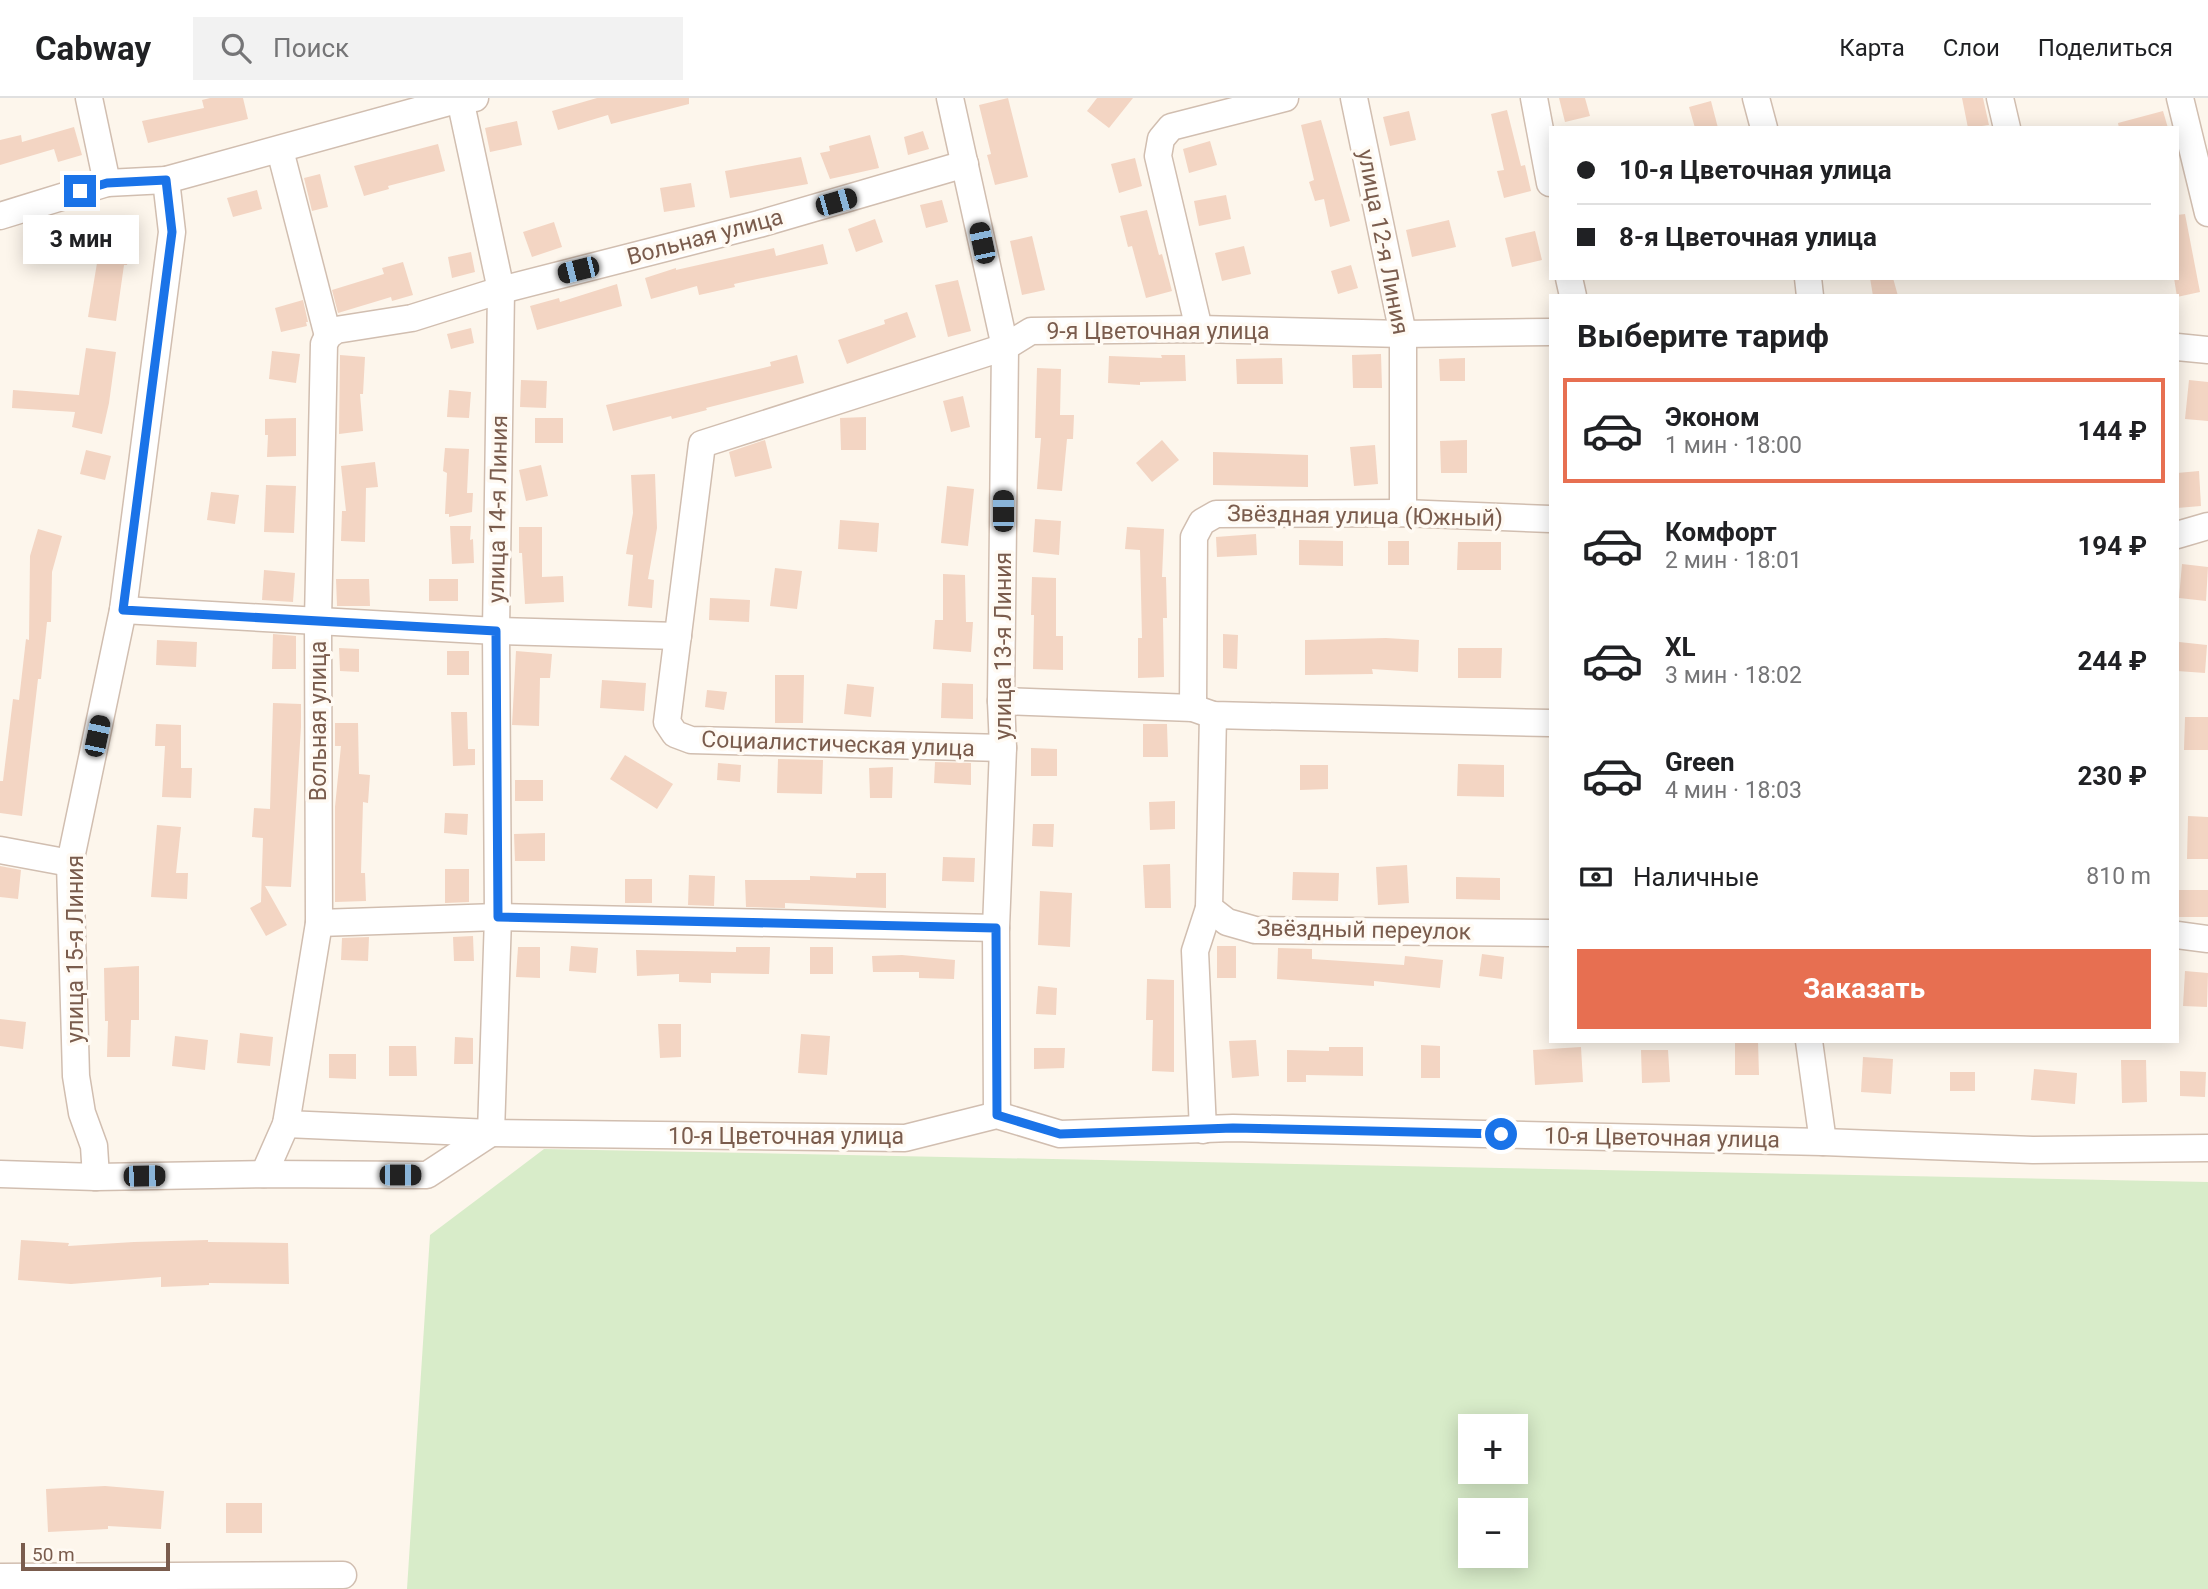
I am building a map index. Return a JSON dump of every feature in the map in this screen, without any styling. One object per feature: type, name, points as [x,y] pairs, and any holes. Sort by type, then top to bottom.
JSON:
[{"type":"street","points":[[89,98],[107,183]]},
{"type":"street","name":"улица 13-я Линия","points":[[950,98],[1005,347],[1001,701],[1003,748],[996,928],[997,1115]]},
{"type":"street","points":[[1199,329],[1158,156],[1161,139],[1171,127],[1285,98]]},
{"type":"street","name":"улица 12-я Линия","points":[[1354,98],[1403,334],[1404,513]]},
{"type":"street","points":[[1534,98],[1549,178]]},
{"type":"street","points":[[1756,98],[1764,126]]},
{"type":"street","points":[[2000,98],[2007,126]]},
{"type":"street","points":[[2180,98],[2208,213]]},
{"type":"street","points":[[0,216],[107,183],[166,180],[468,99]]},
{"type":"street","name":"улица 14-я Линия","points":[[468,99],[501,290],[496,631],[498,917],[491,1133]]},
{"type":"street","points":[[279,150],[328,336]]},
{"type":"street","name":"Вольная улица","points":[[264,1174],[286,1124],[319,923],[318,620],[324,344],[328,336],[335,330],[412,318],[501,290],[759,224],[965,164]]},
{"type":"street","name":"улица 15-я Линия","points":[[96,1177],[93,1146],[82,1113],[76,1076],[70,863],[123,610],[172,232],[166,180]]},
{"type":"street","name":"9-я Цветочная улица","points":[[702,444],[1005,347],[1031,331],[1199,329],[1403,334],[1549,332]]},
{"type":"street","points":[[2179,347],[2208,350]]},
{"type":"street","name":"Социалистическая улица","points":[[702,444],[667,722],[675,734],[691,740],[1003,748]]},
{"type":"street","name":"Звёздная улица (Южный)","points":[[1203,711],[1194,537],[1202,522],[1216,514],[1404,513],[1549,519]]},
{"type":"street","points":[[2179,534],[2208,527]]},
{"type":"street","points":[[123,610],[496,631],[678,636]]},
{"type":"street","points":[[1001,701],[1549,723]]},
{"type":"street","points":[[1203,711],[1209,908],[1195,951],[1203,1130]]},
{"type":"street","points":[[0,850],[70,863]]},
{"type":"street","name":"Звёздный переулок","points":[[1209,908],[1227,922],[1255,930],[1549,933]]},
{"type":"street","points":[[319,923],[498,917],[996,928]]},
{"type":"street","points":[[2179,935],[2208,939]]},
{"type":"street","points":[[1809,1043],[1823,1142]]},
{"type":"street","name":"10-я Цветочная улица","points":[[286,1124],[491,1133],[905,1138],[997,1115],[1060,1134],[1233,1128],[1823,1142],[2033,1150],[2208,1147]]},
{"type":"street","points":[[0,1174],[96,1177],[427,1175],[491,1133]]},
{"type":"street","points":[[0,1577],[343,1575]]},
{"type":"green space","points":[[544,1149],[2208,1182],[2208,1589],[407,1589],[430,1235]]},
{"type":"building","points":[[243,98],[248,119],[148,143],[142,121],[204,108],[202,100]]},
{"type":"building","points":[[597,98],[689,98],[689,104],[611,124],[608,115],[558,130],[552,111]]},
{"type":"building","points":[[1008,98],[1028,177],[995,185],[987,155],[991,154],[979,105]]},
{"type":"building","points":[[1097,98],[1133,98],[1109,128],[1087,111]]},
{"type":"building","points":[[1559,98],[1585,98],[1590,116],[1565,122]]},
{"type":"building","points":[[1962,98],[1983,98],[1989,125],[1968,126]]},
{"type":"building","points":[[1711,101],[1717,126],[1694,126],[1689,107]]},
{"type":"building","points":[[1507,110],[1521,166],[1525,165],[1531,191],[1504,198],[1497,171],[1504,170],[1491,114]]},
{"type":"building","points":[[1409,111],[1416,140],[1390,146],[1383,117]]},
{"type":"building","points":[[2163,111],[2167,126],[2119,126],[2118,123]]},
{"type":"building","points":[[1321,120],[1350,221],[1330,227],[1324,199],[1315,201],[1309,182],[1314,180],[1301,125]]},
{"type":"building","points":[[517,121],[522,145],[490,152],[485,128]]},
{"type":"building","points":[[74,127],[82,155],[58,162],[54,149],[0,165],[0,140],[21,135],[22,142]]},
{"type":"building","points":[[923,131],[929,149],[908,155],[904,137]]},
{"type":"building","points":[[870,135],[879,168],[830,179],[820,153],[830,151],[829,146]]},
{"type":"building","points":[[1210,141],[1217,165],[1189,173],[1183,149]]},
{"type":"building","points":[[438,144],[445,171],[388,186],[389,189],[364,196],[354,166]]},
{"type":"building","points":[[801,157],[808,184],[730,198],[725,171]]},
{"type":"building","points":[[1135,158],[1142,186],[1119,193],[1111,164]]},
{"type":"building","points":[[320,174],[328,207],[312,211],[304,178]]},
{"type":"building","points":[[691,183],[695,207],[664,212],[660,188]]},
{"type":"building","points":[[257,190],[262,209],[233,217],[227,198]]},
{"type":"building","points":[[1226,195],[1231,219],[1199,226],[1194,201]]},
{"type":"building","points":[[942,200],[948,222],[926,228],[920,205]]},
{"type":"building","points":[[1147,210],[1172,291],[1146,298],[1132,246],[1128,247],[1120,216]]},
{"type":"building","points":[[2185,214],[2200,292],[2179,297],[2174,280],[2179,280],[2179,215]]},
{"type":"building","points":[[875,219],[883,242],[856,252],[848,229]]},
{"type":"building","points":[[1449,220],[1456,247],[1412,257],[1406,230]]},
{"type":"building","points":[[104,221],[134,226],[127,265],[124,265],[116,321],[88,317]]},
{"type":"building","points":[[554,222],[562,247],[532,257],[523,232]]},
{"type":"building","points":[[1535,231],[1542,260],[1512,267],[1505,238]]},
{"type":"building","points":[[1032,236],[1045,290],[1022,295],[1010,241]]},
{"type":"building","points":[[823,244],[828,264],[734,284],[735,287],[699,295],[697,286],[651,299],[645,278],[676,268],[774,248],[776,256]]},
{"type":"building","points":[[1244,246],[1251,274],[1222,281],[1215,253]]},
{"type":"building","points":[[471,252],[475,272],[452,278],[448,257]]},
{"type":"building","points":[[403,262],[413,295],[392,301],[391,297],[338,313],[332,290],[384,274],[382,268]]},
{"type":"building","points":[[1351,265],[1358,288],[1338,294],[1331,271]]},
{"type":"building","points":[[958,280],[971,331],[948,337],[935,285]]},
{"type":"building","points":[[1870,280],[1894,280],[1897,294],[1873,294]]},
{"type":"building","points":[[617,284],[622,306],[537,330],[530,306],[559,298],[560,302]]},
{"type":"building","points":[[303,300],[307,326],[281,332],[275,308]]},
{"type":"building","points":[[907,312],[916,337],[847,364],[838,340],[885,324],[884,320]]},
{"type":"building","points":[[471,328],[474,343],[451,349],[447,334]]},
{"type":"building","points":[[86,348],[116,352],[102,434],[72,427],[75,412],[12,408],[13,390],[79,395]]},
{"type":"building","points":[[272,351],[300,354],[296,383],[269,379]]},
{"type":"building","points":[[1381,354],[1382,388],[1353,388],[1352,355]]},
{"type":"building","points":[[340,355],[365,357],[363,394],[360,394],[363,431],[339,434]]},
{"type":"building","points":[[797,355],[804,383],[672,419],[671,416],[613,431],[606,405],[771,366],[770,362]]},
{"type":"building","points":[[1161,355],[1185,355],[1186,381],[1140,382],[1140,385],[1108,383],[1109,356],[1162,358]]},
{"type":"building","points":[[1282,358],[1283,384],[1237,384],[1236,359]]},
{"type":"building","points":[[1465,358],[1465,381],[1440,381],[1439,359]]},
{"type":"building","points":[[1037,368],[1061,369],[1060,415],[1074,415],[1073,439],[1067,439],[1062,491],[1037,489],[1041,438],[1035,438]]},
{"type":"building","points":[[521,380],[547,381],[546,408],[520,407]]},
{"type":"building","points":[[2189,380],[2208,382],[2208,421],[2185,419]]},
{"type":"building","points":[[449,390],[471,392],[469,418],[447,417]]},
{"type":"building","points":[[963,396],[970,427],[951,432],[943,401]]},
{"type":"building","points":[[866,417],[866,450],[841,450],[840,418]]},
{"type":"building","points":[[296,418],[296,456],[267,457],[268,435],[265,435],[265,419]]},
{"type":"building","points":[[535,418],[563,418],[563,443],[535,443]]},
{"type":"building","points":[[765,440],[772,468],[735,477],[729,452]]},
{"type":"building","points":[[1162,440],[1179,460],[1152,482],[1136,463]]},
{"type":"building","points":[[1467,440],[1467,473],[1441,473],[1440,441]]},
{"type":"building","points":[[1375,445],[1378,484],[1354,486],[1350,447]]},
{"type":"building","points":[[445,448],[469,449],[467,493],[473,493],[472,512],[449,517],[449,514],[445,514]]},
{"type":"building","points":[[86,450],[111,456],[105,480],[80,474]]},
{"type":"building","points":[[1213,452],[1308,455],[1308,487],[1213,485]]},
{"type":"building","points":[[375,462],[378,487],[366,488],[365,542],[341,541],[342,511],[346,511],[341,466]]},
{"type":"building","points":[[541,465],[548,496],[526,501],[519,470]]},
{"type":"building","points":[[2199,471],[2201,506],[2179,508],[2179,473]]},
{"type":"building","points":[[655,474],[657,528],[648,579],[654,580],[652,608],[628,606],[633,555],[626,554],[633,513],[631,475]]},
{"type":"building","points":[[266,485],[296,486],[294,533],[264,532]]},
{"type":"building","points":[[947,486],[974,489],[968,546],[941,543]]},
{"type":"building","points":[[211,492],[239,495],[235,524],[207,520]]},
{"type":"building","points":[[1035,519],[1061,521],[1059,555],[1033,552]]},
{"type":"building","points":[[840,520],[879,523],[877,552],[838,549]]},
{"type":"building","points":[[450,526],[471,526],[470,540],[473,539],[474,563],[452,564]]},
{"type":"building","points":[[519,527],[542,527],[542,577],[563,576],[564,602],[525,604]]},
{"type":"building","points":[[1127,527],[1164,529],[1162,577],[1166,577],[1167,618],[1163,618],[1164,677],[1138,678],[1138,638],[1142,638],[1140,550],[1125,549]]},
{"type":"building","points":[[38,529],[62,536],[52,572],[51,622],[47,622],[41,679],[38,679],[22,816],[0,813],[0,781],[3,781],[13,699],[19,700],[26,639],[29,640],[30,556]]},
{"type":"building","points":[[1256,534],[1257,555],[1217,557],[1216,537]]},
{"type":"building","points":[[1299,540],[1343,541],[1343,566],[1299,565]]},
{"type":"building","points":[[1388,541],[1409,541],[1409,565],[1388,565]]},
{"type":"building","points":[[1458,542],[1501,542],[1501,570],[1457,570]]},
{"type":"building","points":[[2182,564],[2208,567],[2206,601],[2179,598]]},
{"type":"building","points":[[775,568],[802,571],[797,609],[770,606]]},
{"type":"building","points":[[264,570],[295,573],[293,602],[262,600]]},
{"type":"building","points":[[943,574],[965,575],[966,622],[973,622],[971,652],[933,649],[935,620],[943,620]]},
{"type":"building","points":[[1032,577],[1056,578],[1056,636],[1063,636],[1063,670],[1033,669]]},
{"type":"building","points":[[336,579],[369,579],[370,606],[337,606]]},
{"type":"building","points":[[429,579],[458,579],[458,601],[429,601]]},
{"type":"building","points":[[710,598],[750,600],[749,622],[709,620]]},
{"type":"building","points":[[273,634],[296,636],[296,669],[272,669]]},
{"type":"building","points":[[1223,634],[1238,635],[1237,669],[1223,668]]},
{"type":"building","points":[[157,640],[197,642],[196,667],[156,665]]},
{"type":"building","points":[[1305,640],[1419,640],[1418,672],[1372,669],[1373,674],[1305,675]]},
{"type":"building","points":[[2179,642],[2207,645],[2205,673],[2179,671]]},
{"type":"building","points":[[339,648],[359,649],[359,672],[340,671]]},
{"type":"building","points":[[1458,648],[1502,648],[1501,678],[1458,678]]},
{"type":"building","points":[[447,651],[469,651],[469,675],[447,675]]},
{"type":"building","points":[[516,651],[552,654],[550,678],[540,678],[539,726],[512,725]]},
{"type":"building","points":[[775,675],[804,675],[803,723],[775,723]]},
{"type":"building","points":[[602,680],[646,683],[644,711],[600,708]]},
{"type":"building","points":[[942,683],[973,684],[973,719],[941,718]]},
{"type":"building","points":[[847,684],[874,687],[871,717],[844,714]]},
{"type":"building","points":[[707,690],[727,692],[724,710],[705,707]]},
{"type":"building","points":[[273,703],[301,704],[301,727],[291,887],[265,886],[287,925],[266,936],[250,908],[261,902],[263,838],[252,837],[254,808],[270,809]]},
{"type":"building","points":[[451,712],[467,712],[468,749],[475,749],[475,765],[453,766]]},
{"type":"building","points":[[2185,717],[2208,717],[2208,750],[2184,750]]},
{"type":"building","points":[[335,723],[358,723],[359,774],[370,775],[368,803],[363,802],[361,873],[365,873],[366,901],[335,902],[335,807],[341,746],[335,746]]},
{"type":"building","points":[[156,724],[181,725],[181,768],[192,768],[191,798],[162,797],[165,746],[155,746]]},
{"type":"building","points":[[1143,724],[1167,724],[1168,757],[1143,757]]},
{"type":"building","points":[[1031,748],[1057,749],[1057,776],[1031,776]]},
{"type":"building","points":[[625,755],[673,784],[657,809],[610,779]]},
{"type":"building","points":[[778,759],[823,760],[822,794],[777,793]]},
{"type":"building","points":[[935,762],[971,763],[971,785],[934,783]]},
{"type":"building","points":[[718,763],[741,765],[740,782],[717,780]]},
{"type":"building","points":[[1458,764],[1504,765],[1504,797],[1457,796]]},
{"type":"building","points":[[1300,765],[1328,765],[1328,789],[1300,790]]},
{"type":"building","points":[[893,767],[892,798],[870,798],[869,768]]},
{"type":"building","points":[[515,780],[543,780],[543,801],[515,801]]},
{"type":"building","points":[[1175,801],[1175,829],[1150,830],[1149,802]]},
{"type":"building","points":[[445,813],[468,814],[467,835],[444,833]]},
{"type":"building","points":[[2188,816],[2208,817],[2208,859],[2187,859]]},
{"type":"building","points":[[1033,824],[1054,824],[1053,847],[1032,846]]},
{"type":"building","points":[[157,825],[181,827],[176,873],[188,873],[187,899],[151,897]]},
{"type":"building","points":[[545,833],[545,861],[515,861],[514,834]]},
{"type":"building","points":[[943,857],[975,858],[974,882],[942,881]]},
{"type":"building","points":[[1170,864],[1171,908],[1145,908],[1143,865]]},
{"type":"building","points":[[1407,865],[1409,903],[1378,905],[1376,867]]},
{"type":"building","points":[[0,866],[21,870],[18,899],[0,897]]},
{"type":"building","points":[[445,869],[469,869],[469,902],[445,903]]},
{"type":"building","points":[[1293,872],[1339,873],[1338,901],[1292,900]]},
{"type":"building","points":[[856,873],[886,873],[886,908],[785,903],[785,908],[746,907],[745,880],[810,880],[810,876],[856,878]]},
{"type":"building","points":[[689,875],[715,876],[714,906],[688,905]]},
{"type":"building","points":[[1456,877],[1500,878],[1500,900],[1456,899]]},
{"type":"building","points":[[625,879],[652,879],[652,903],[625,903]]},
{"type":"building","points":[[2179,890],[2208,890],[2208,917],[2179,917]]},
{"type":"building","points":[[1040,891],[1072,893],[1070,947],[1038,945]]},
{"type":"building","points":[[473,936],[474,961],[454,961],[453,937]]},
{"type":"building","points":[[369,937],[368,961],[341,960],[342,938]]},
{"type":"building","points":[[571,946],[598,948],[596,973],[569,971]]},
{"type":"building","points":[[1217,946],[1236,946],[1236,978],[1217,978]]},
{"type":"building","points":[[518,947],[540,947],[540,978],[516,977]]},
{"type":"building","points":[[736,947],[770,947],[769,974],[711,973],[711,983],[679,982],[679,974],[637,976],[636,950],[736,952]]},
{"type":"building","points":[[810,947],[833,947],[833,974],[810,974]]},
{"type":"building","points":[[1278,948],[1312,949],[1312,959],[1404,965],[1405,956],[1443,960],[1440,988],[1374,981],[1374,986],[1277,979]]},
{"type":"building","points":[[1482,954],[1504,957],[1502,979],[1479,976]]},
{"type":"building","points":[[902,955],[955,960],[954,979],[919,978],[919,972],[873,972],[872,956]]},
{"type":"building","points":[[139,966],[139,1020],[131,1020],[130,1057],[107,1057],[108,1021],[105,1021],[104,968]]},
{"type":"building","points":[[2185,971],[2208,973],[2207,1007],[2183,1006]]},
{"type":"building","points":[[1147,979],[1174,980],[1174,1072],[1152,1071],[1153,1020],[1146,1020]]},
{"type":"building","points":[[1038,986],[1057,988],[1056,1015],[1036,1014]]},
{"type":"building","points":[[0,1019],[26,1022],[23,1049],[0,1046]]},
{"type":"building","points":[[658,1024],[681,1024],[681,1057],[660,1058]]},
{"type":"building","points":[[240,1033],[273,1037],[270,1066],[237,1063]]},
{"type":"building","points":[[801,1034],[830,1036],[827,1075],[798,1073]]},
{"type":"building","points":[[175,1036],[208,1040],[205,1070],[172,1066]]},
{"type":"building","points":[[455,1037],[473,1038],[473,1064],[454,1064]]},
{"type":"building","points":[[1256,1040],[1259,1076],[1232,1078],[1229,1041]]},
{"type":"building","points":[[1735,1043],[1758,1043],[1759,1075],[1735,1075]]},
{"type":"building","points":[[1421,1045],[1440,1046],[1440,1078],[1421,1078]]},
{"type":"building","points":[[389,1046],[416,1046],[417,1076],[389,1076]]},
{"type":"building","points":[[1329,1047],[1363,1047],[1363,1076],[1306,1075],[1306,1082],[1287,1082],[1287,1050],[1329,1051]]},
{"type":"building","points":[[1581,1047],[1583,1082],[1535,1085],[1533,1050]]},
{"type":"building","points":[[1034,1048],[1065,1048],[1064,1068],[1034,1069]]},
{"type":"building","points":[[1641,1050],[1668,1050],[1670,1082],[1642,1083]]},
{"type":"building","points":[[329,1054],[356,1054],[356,1079],[329,1078]]},
{"type":"building","points":[[1863,1057],[1893,1059],[1891,1094],[1861,1092]]},
{"type":"building","points":[[2121,1060],[2146,1060],[2147,1102],[2122,1103]]},
{"type":"building","points":[[2034,1069],[2077,1073],[2075,1104],[2031,1100]]},
{"type":"building","points":[[2180,1071],[2206,1072],[2205,1097],[2180,1096]]},
{"type":"building","points":[[1950,1072],[1975,1072],[1975,1091],[1950,1091]]},
{"type":"building","points":[[21,1240],[69,1243],[68,1246],[208,1240],[288,1243],[289,1284],[209,1283],[161,1287],[161,1277],[71,1284],[18,1280]]},
{"type":"building","points":[[105,1486],[164,1491],[161,1529],[108,1526],[108,1529],[48,1532],[46,1489]]},
{"type":"building","points":[[226,1503],[262,1503],[262,1533],[226,1533]]},
{"type":"route","points":[[80,191],[107,183],[166,180],[172,232],[123,610],[496,631],[498,917],[996,928],[997,1115],[1060,1134],[1233,1128],[1501,1134]]}]
